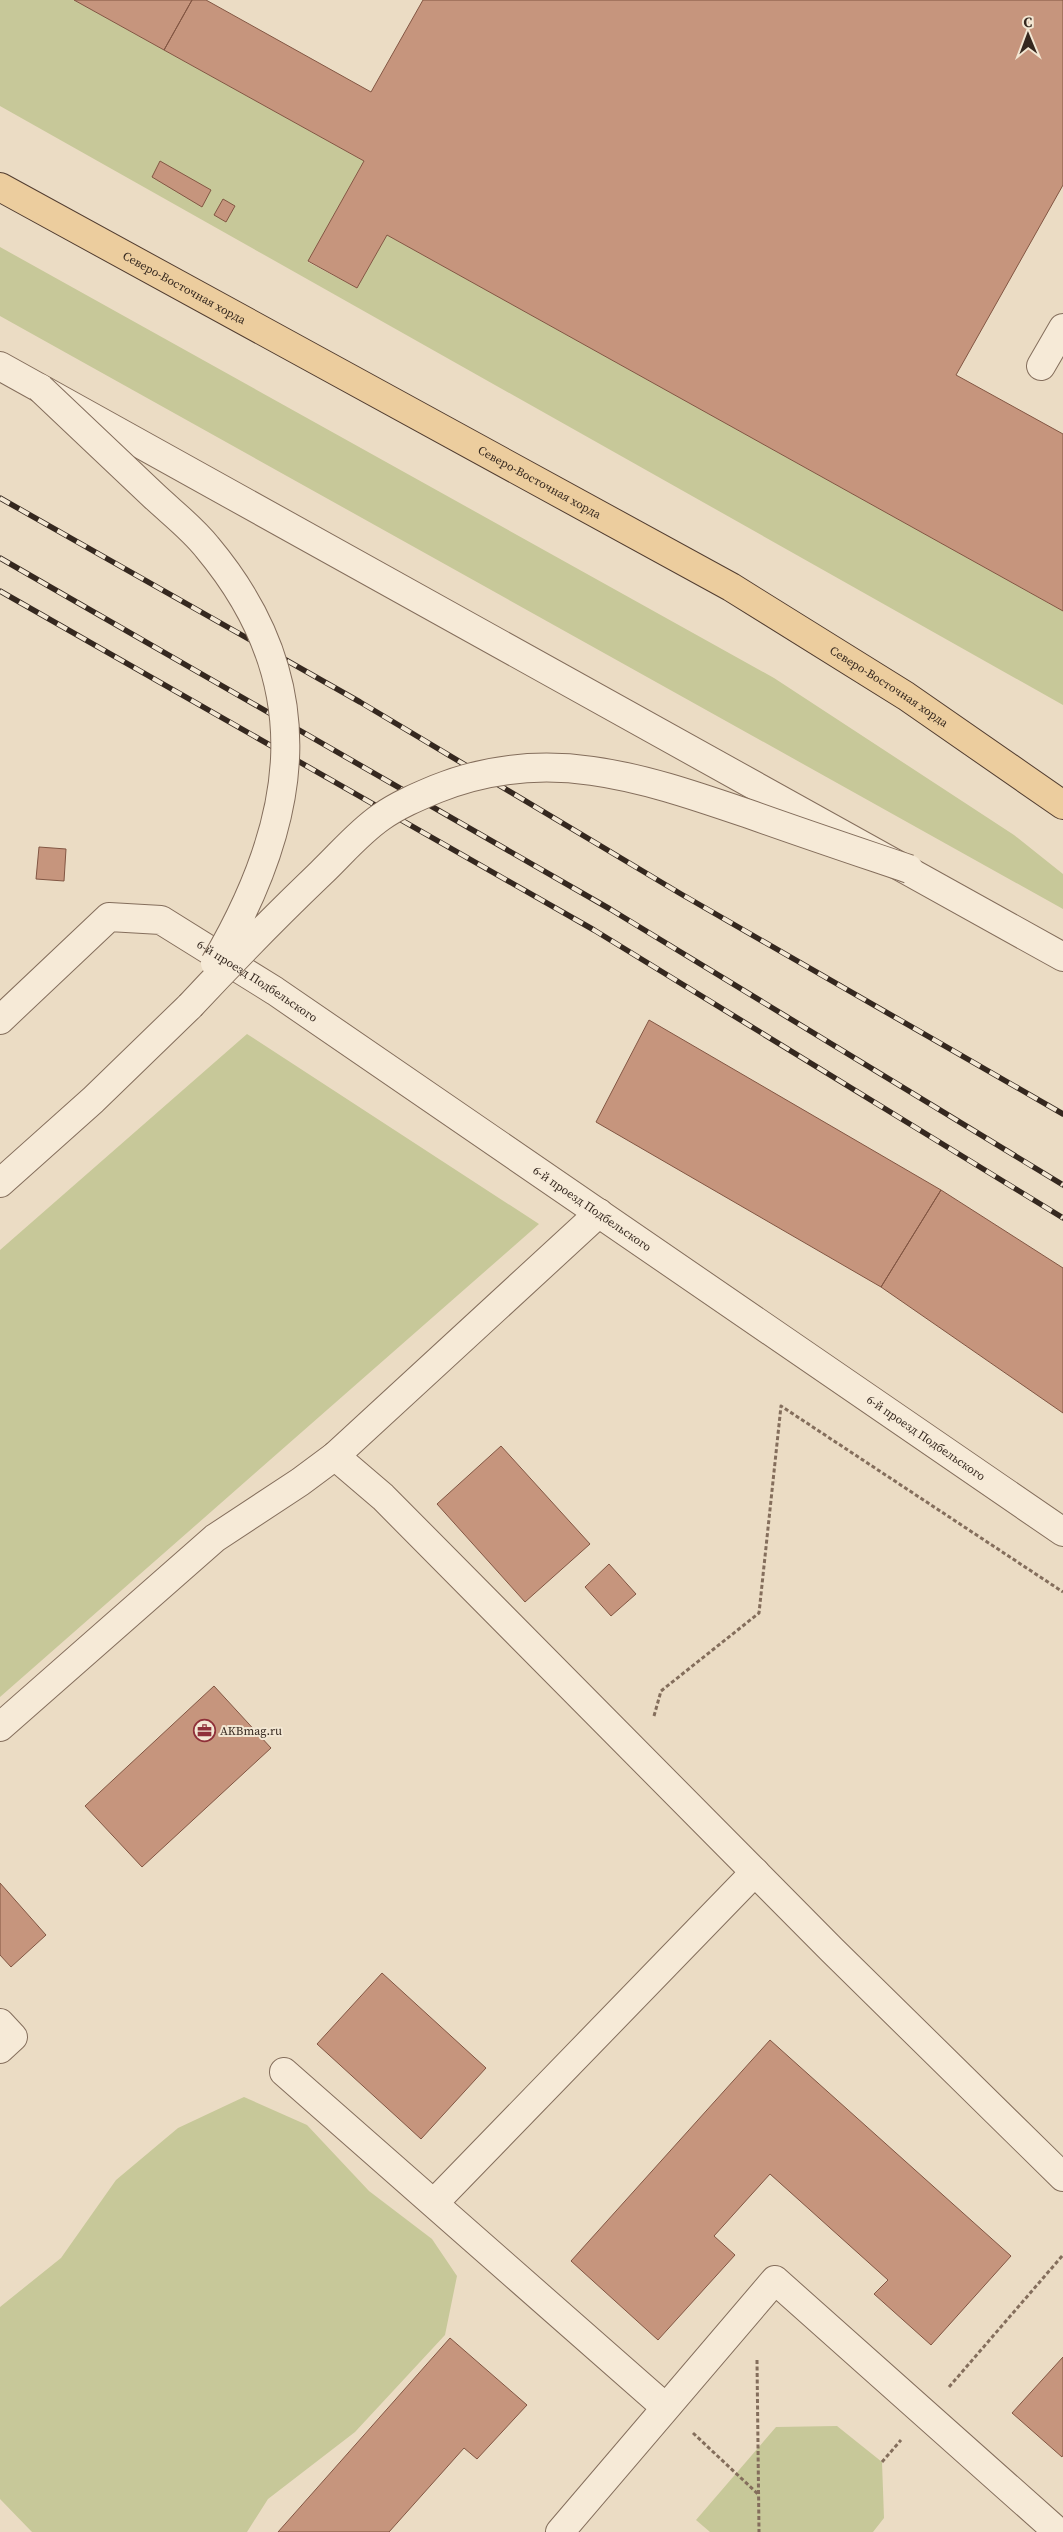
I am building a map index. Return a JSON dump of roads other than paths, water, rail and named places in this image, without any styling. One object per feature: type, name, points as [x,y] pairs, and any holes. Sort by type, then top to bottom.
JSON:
[{"type":"main road","name":"Северо-Восточная хорда","points":[[0,186],[731,586],[906,696],[1063,805]]},
{"type":"street","points":[[1042,366],[1063,328]]},
{"type":"street","points":[[0,366],[909,869],[1063,957]]},
{"type":"street","points":[[40,388],[206,546],[233,580],[252,616],[269,654],[281,691],[286,726],[286,765],[274,833],[264,865],[231,936],[190,1006]]},
{"type":"street","points":[[0,1183],[93,1100],[190,1006],[263,928],[323,871],[358,834],[383,815],[414,798],[455,781],[489,771],[525,767],[577,768],[617,774],[667,786],[909,869]]},
{"type":"street","name":"6-й проезд Подбельского","points":[[0,1020],[109,918],[161,920],[275,991],[1063,1532]]},
{"type":"street","points":[[0,1727],[215,1538],[336,1456],[599,1213]]},
{"type":"street","points":[[336,1456],[383,1497],[755,1872],[1063,2178]]},
{"type":"street","points":[[434,2203],[755,1872]]},
{"type":"street","points":[[0,2023],[13,2037],[0,2049]]},
{"type":"street","points":[[284,2072],[665,2407]]},
{"type":"street","points":[[560,2532],[775,2280],[1058,2532]]},
{"type":"railway","points":[[0,498],[360,702],[681,894],[1063,1114]]},
{"type":"railway","points":[[0,558],[610,909],[1063,1185]]},
{"type":"railway","points":[[0,591],[594,930],[1063,1218]]},
{"type":"place","name":"AKBmag.ru","points":[[204,1731]]}]
